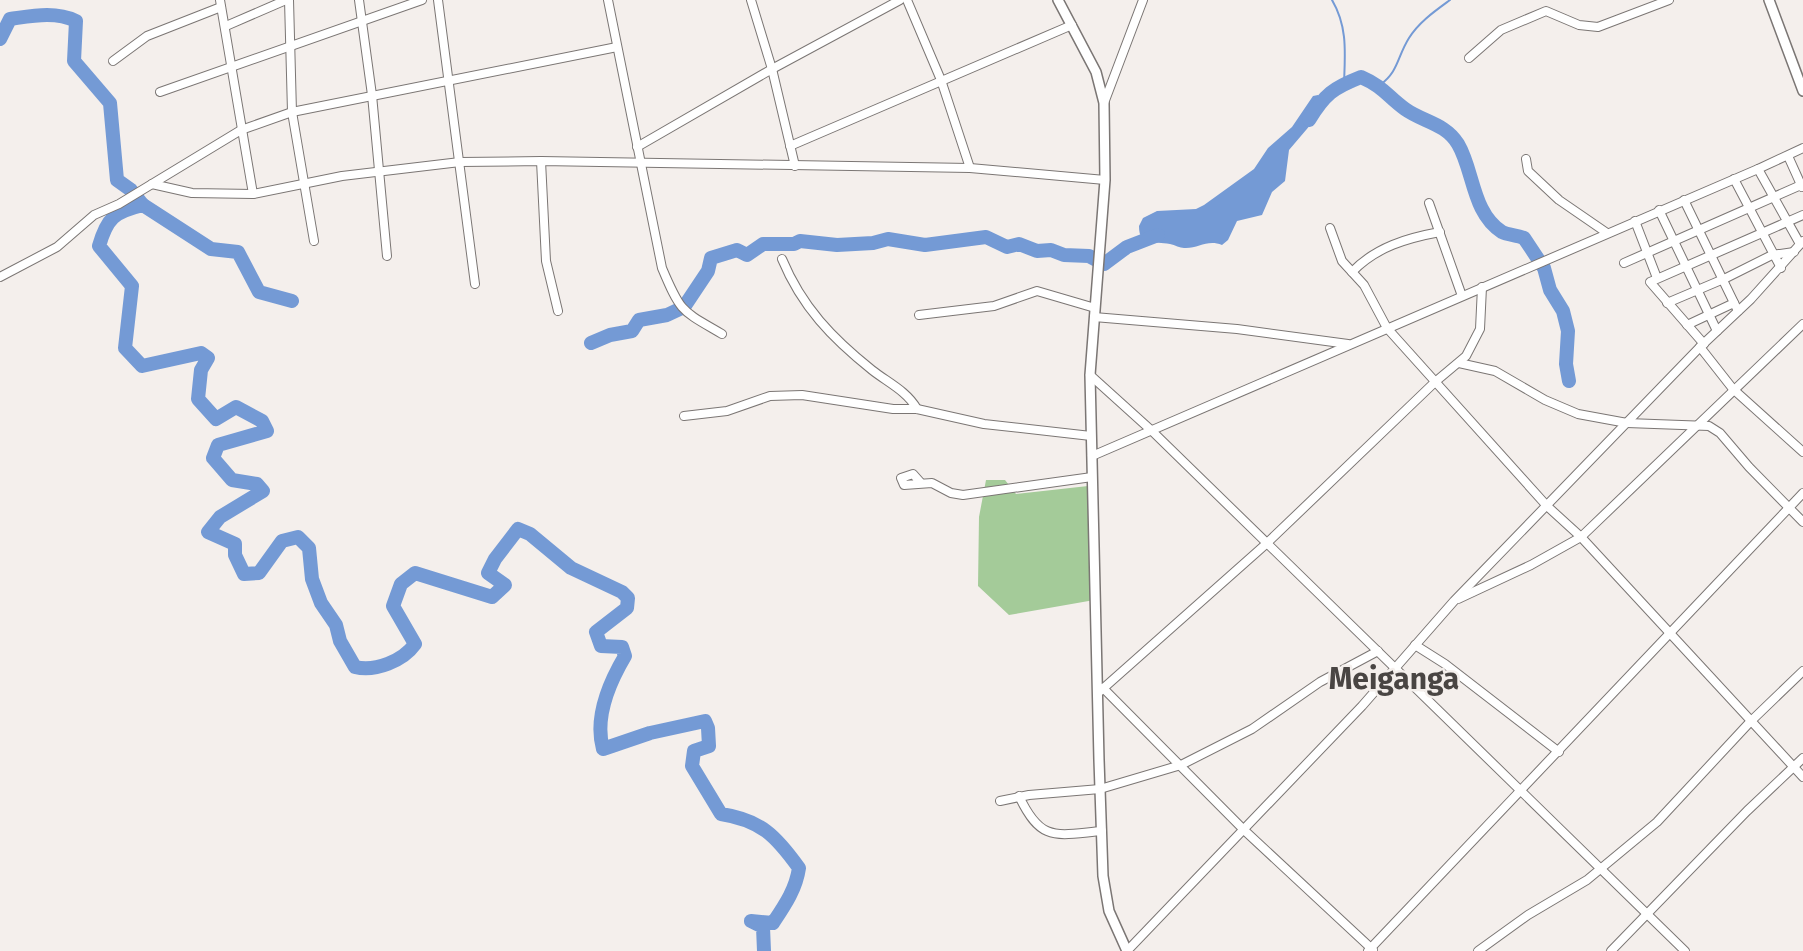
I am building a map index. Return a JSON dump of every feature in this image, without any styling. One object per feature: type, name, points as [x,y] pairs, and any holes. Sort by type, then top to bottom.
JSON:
[{"type":"street","points":[[226,26],[287,0],[291,47],[292,111],[314,241]]},
{"type":"street","points":[[359,0],[372,95],[387,256]]},
{"type":"street","points":[[160,92],[422,0]]},
{"type":"street","points":[[438,0],[475,284]]},
{"type":"street","points":[[608,0],[662,268],[674,298],[691,317],[722,334]]},
{"type":"street","points":[[751,0],[772,69],[795,166]]},
{"type":"street","points":[[637,147],[772,69],[900,0]]},
{"type":"street","points":[[907,0],[940,80],[970,168]]},
{"type":"street","points":[[1058,0],[1096,72],[1104,103],[1105,180],[1090,375],[1101,691],[1101,831],[1103,876],[1109,910],[1127,951],[1244,830],[1454,601],[1702,345],[1781,268],[1802,243],[1758,170]]},
{"type":"street","points":[[1104,103],[1143,0]]},
{"type":"street","points":[[1469,58],[1501,30],[1546,11],[1579,25],[1598,27],[1667,0]]},
{"type":"street","points":[[1769,0],[1803,91]]},
{"type":"street","points":[[113,61],[147,36],[221,3],[253,194]]},
{"type":"street","points":[[790,146],[1072,25]]},
{"type":"street","points":[[0,278],[57,247],[94,215],[129,198],[241,130],[292,111],[449,82],[617,47]]},
{"type":"street","points":[[1092,456],[1659,210],[1758,170],[1803,148]]},
{"type":"street","points":[[1624,263],[1697,229],[1802,187],[1788,156]]},
{"type":"street","points":[[1526,159],[1528,171],[1548,190],[1607,233]]},
{"type":"street","points":[[151,185],[192,192],[253,194],[303,183],[460,162],[541,161],[970,168],[1105,180]]},
{"type":"street","points":[[541,161],[546,261],[558,311]]},
{"type":"street","points":[[1734,179],[1772,255],[1781,268]]},
{"type":"street","points":[[1684,200],[1738,311]]},
{"type":"street","points":[[1429,203],[1462,296]]},
{"type":"street","points":[[1659,210],[1683,266],[1717,331]]},
{"type":"street","points":[[1803,215],[1683,266],[1649,284],[1686,325],[1733,388],[1803,452]]},
{"type":"street","points":[[1635,221],[1657,278]]},
{"type":"street","points":[[1330,228],[1338,254],[1364,285],[1387,328],[1547,506],[1581,537],[1803,777]]},
{"type":"street","points":[[1352,272],[1366,258],[1394,243],[1440,232]]},
{"type":"street","points":[[1667,303],[1722,280],[1772,255],[1794,252]]},
{"type":"street","points":[[782,260],[798,293],[819,323],[839,344],[907,395],[917,409]]},
{"type":"street","points":[[1101,691],[1266,544],[1435,382],[1466,356],[1480,329],[1482,287]]},
{"type":"street","points":[[919,315],[994,306],[1037,291],[1095,313],[1350,344]]},
{"type":"street","points":[[1686,325],[1734,303]]},
{"type":"street","points":[[1454,601],[1532,566],[1581,537],[1733,388],[1803,324]]},
{"type":"street","points":[[1459,363],[1494,371],[1545,400],[1578,414],[1627,423],[1699,423],[1720,432],[1803,522]]},
{"type":"street","points":[[1090,375],[1152,431],[1685,951]]},
{"type":"street","points":[[684,416],[727,411],[778,395],[802,395],[893,409],[917,409],[984,424],[1091,436]]},
{"type":"street","points":[[921,483],[932,483],[951,493],[963,495],[1092,477]]},
{"type":"street","points":[[1101,691],[1181,765],[1244,830],[1371,950],[1803,493]]},
{"type":"street","points":[[1415,645],[1445,664],[1558,752]]},
{"type":"street","points":[[1000,801],[1020,796],[1100,789],[1181,765],[1252,729],[1320,682],[1378,651]]},
{"type":"street","points":[[1478,951],[1528,915],[1601,869],[1657,822],[1750,722],[1803,671]]},
{"type":"street","points":[[1611,951],[1803,758]]},
{"type":"street","points":[[1020,796],[1033,823],[1046,832],[1067,834],[1101,831]]},
{"type":"green space","points":[[986,480],[1005,480],[1016,494],[1097,485],[1100,599],[1009,615],[978,586],[979,517]]},
{"type":"water","points":[[1318,95],[1320,98],[1312,123],[1289,150],[1285,181],[1272,192],[1262,215],[1237,221],[1228,240],[1222,245],[1212,243],[1182,248],[1170,244],[1148,242],[1142,238],[1139,226],[1143,218],[1157,211],[1196,209],[1254,169],[1268,148],[1292,127],[1313,96]]},
{"type":"waterway","points":[[1332,0],[1343,31],[1344,84]]},
{"type":"waterway","points":[[1380,85],[1391,74],[1413,32],[1450,0]]},
{"type":"waterway","points":[[0,39],[10,19],[52,15],[76,21],[74,61],[110,103],[117,180],[131,190],[143,205]]},
{"type":"waterway","points":[[1309,120],[1330,93],[1361,77],[1380,88],[1405,109],[1440,127],[1453,137],[1463,155],[1485,214],[1502,232],[1524,238],[1544,268],[1550,290],[1563,311],[1568,331],[1566,364],[1569,381]]},
{"type":"waterway","points":[[292,301],[259,292],[238,252],[211,249],[143,205],[118,214],[109,223],[102,236],[99,246],[132,286],[125,348],[142,366],[201,353],[208,358],[201,370],[198,399],[216,419],[236,407],[262,421],[267,431],[218,445],[213,458],[232,480],[257,484],[263,491],[220,517],[208,532],[235,544],[235,555],[244,574],[259,573],[282,541],[298,537],[309,548],[312,579],[321,603],[336,625],[340,641],[355,667],[371,668],[388,664],[410,650],[415,644],[393,606],[401,584],[415,573],[492,597],[505,585],[488,573],[495,559],[518,529],[530,534],[571,568],[622,592],[628,598],[627,608],[596,632],[601,646],[622,647],[625,656],[609,689],[602,713],[600,725],[603,749],[650,733],[705,721],[708,728],[709,746],[694,751],[692,766],[721,814],[747,820],[766,831],[775,838],[799,868],[793,890],[773,923],[751,921],[763,927],[764,951]]},
{"type":"waterway","points":[[591,343],[610,335],[632,331],[639,320],[667,315],[684,307],[708,271],[711,258],[737,250],[747,255],[763,244],[794,244],[800,241],[837,245],[873,243],[888,239],[925,245],[986,237],[1007,247],[1019,244],[1037,251],[1051,250],[1064,255],[1089,256],[1104,264],[1127,247],[1158,235]]},
{"type":"district","name":"Meiganga","points":[[1394,679]]}]
